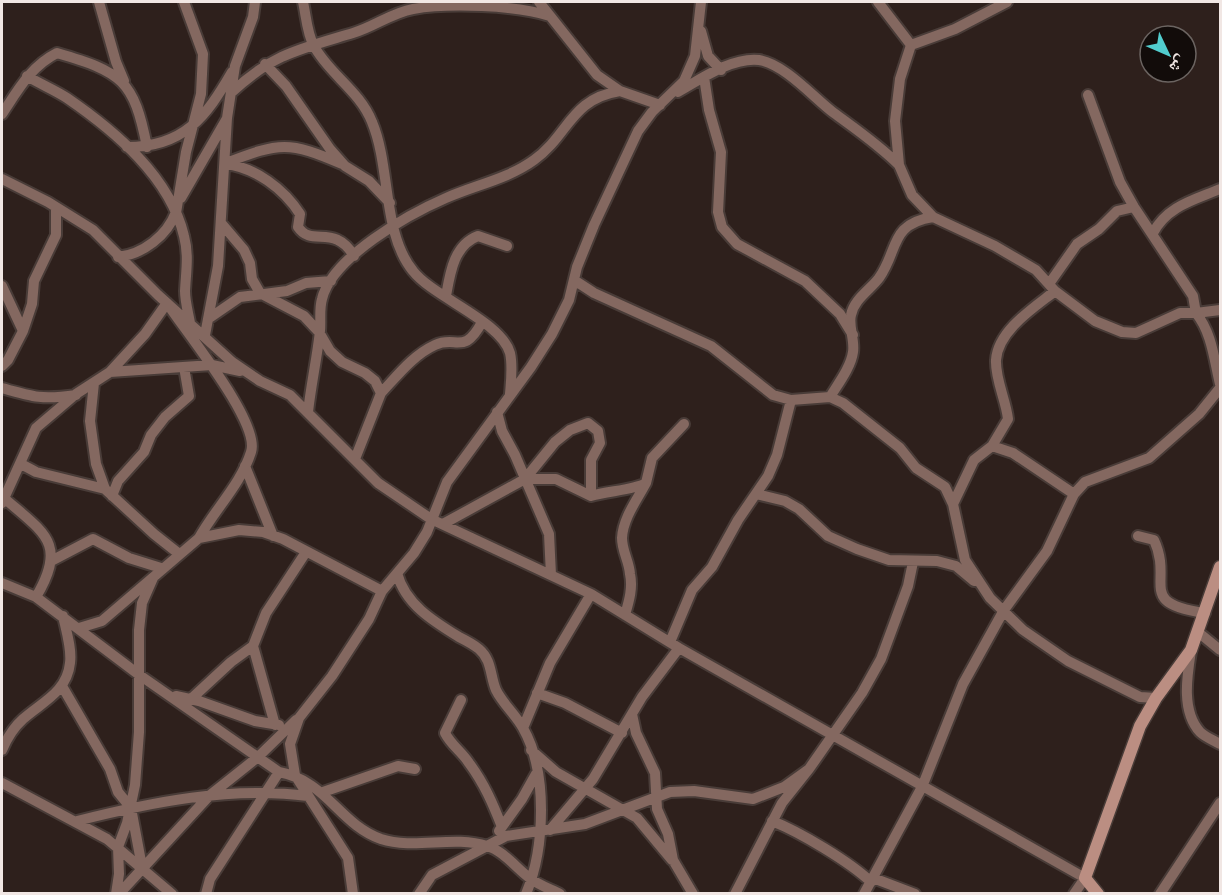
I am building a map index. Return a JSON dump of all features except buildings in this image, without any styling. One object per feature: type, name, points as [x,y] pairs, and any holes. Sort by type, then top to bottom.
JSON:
[{"type":"street","points":[[99,2],[116,62],[124,82],[140,109],[147,147]]},
{"type":"street","points":[[176,214],[186,152],[201,94],[203,54],[184,2]]},
{"type":"street","points":[[127,147],[147,147],[177,136],[203,118],[235,66],[253,17],[255,2]]},
{"type":"street","points":[[303,2],[313,45],[354,93],[371,120],[380,146],[402,254],[414,273],[482,322],[509,351],[510,394]]},
{"type":"street","points":[[506,2],[520,9]]},
{"type":"street","points":[[539,2],[597,75],[620,91],[664,101],[704,77],[738,63],[760,60],[779,70],[878,144],[900,165]]},
{"type":"street","points":[[117,894],[209,796],[258,757],[299,718],[337,668],[369,619],[382,591],[414,553],[447,482],[552,334],[569,300],[594,225],[638,131],[684,81],[691,64],[700,24],[701,2]]},
{"type":"street","points":[[878,2],[911,45]]},
{"type":"street","points":[[911,45],[955,29],[1007,2]]},
{"type":"street","points":[[231,93],[265,64],[313,45],[357,33],[384,18],[413,9],[520,9],[550,16]]},
{"type":"street","points":[[700,24],[708,56],[721,70]]},
{"type":"street","points":[[911,45],[900,79],[895,121],[900,165],[912,195],[933,217],[995,246],[1036,270],[1052,287],[1095,321],[1122,332],[1136,333],[1180,313],[1221,310]]},
{"type":"street","points":[[2,114],[27,76],[40,61],[57,53],[107,71],[124,82]]},
{"type":"street","points":[[265,64],[281,80],[330,149],[345,166]]},
{"type":"street","points":[[205,335],[218,266],[227,118],[235,66]]},
{"type":"street","points":[[27,76],[65,97],[112,132],[156,180],[176,214],[184,233],[189,257],[185,293],[190,323]]},
{"type":"street","points":[[704,77],[709,110],[721,152],[718,212],[722,227],[737,244],[806,281],[840,314],[853,335]]},
{"type":"street","points":[[308,412],[320,332],[322,299],[331,281],[354,255],[395,226],[447,198],[508,175],[535,160],[583,105],[602,94],[620,91]]},
{"type":"street","points":[[864,894],[922,787],[963,684],[1004,610],[1047,551],[1074,494],[1085,482],[1149,458],[1199,414],[1221,386],[1211,341],[1204,324],[1196,313],[1193,296],[1134,207],[1108,154],[1088,95]]},
{"type":"street","points":[[118,257],[134,255],[156,241],[172,224],[185,189],[227,118]]},
{"type":"street","points":[[225,164],[265,147],[287,146],[310,151],[345,166],[369,181],[390,203]]},
{"type":"street","points":[[225,164],[249,169],[277,190],[300,214],[298,227],[301,232],[314,237],[338,238],[354,255]]},
{"type":"street","points":[[2,179],[56,207],[93,230],[118,257],[190,323],[248,372],[290,395],[378,483],[431,519],[591,594],[674,645],[922,787],[1062,863],[1085,878],[1098,894]]},
{"type":"street","points":[[1153,233],[1161,218],[1172,209],[1221,189]]},
{"type":"street","points":[[2,366],[8,360],[23,331],[32,304],[34,281],[56,235],[56,207]]},
{"type":"street","points":[[953,504],[974,460],[992,446],[1008,419],[996,359],[1005,338],[1052,287],[1077,244],[1099,229],[1117,212],[1134,207]]},
{"type":"street","points":[[830,397],[853,353],[850,316],[855,304],[879,278],[892,245],[903,230],[916,219],[933,217]]},
{"type":"street","points":[[221,223],[244,250],[250,264],[252,279],[260,293],[304,316],[320,332],[330,351],[342,362],[365,373],[375,381],[381,393]]},
{"type":"street","points":[[446,296],[454,260],[468,240],[478,236],[507,246]]},
{"type":"street","points":[[574,280],[594,293],[711,346],[773,395],[791,400],[830,397],[843,403],[900,448],[916,468],[945,487],[953,504],[965,560],[980,585]]},
{"type":"street","points":[[208,319],[240,297],[287,291],[306,283],[331,281]]},
{"type":"street","points":[[2,286],[23,331]]},
{"type":"street","points":[[79,628],[102,621],[178,553],[199,538],[245,466],[253,449],[251,433],[212,365],[167,303]]},
{"type":"street","points":[[53,560],[43,532],[3,500],[21,464],[26,447],[36,428],[76,394],[110,372],[145,334],[167,303]]},
{"type":"street","points":[[355,459],[381,393],[420,353],[437,343],[461,343],[470,339],[482,322]]},
{"type":"street","points":[[110,372],[212,365],[248,372]]},
{"type":"street","points":[[109,492],[144,452],[151,435],[165,417],[189,396],[184,367]]},
{"type":"street","points":[[93,383],[90,421],[96,464],[109,492],[178,553]]},
{"type":"street","points":[[2,388],[32,398],[51,399],[76,394]]},
{"type":"street","points":[[546,831],[585,789],[622,733],[674,645],[692,591],[712,567],[738,520],[768,476],[777,455],[791,400]]},
{"type":"street","points":[[497,412],[502,431],[549,534],[551,575]]},
{"type":"street","points":[[443,524],[525,479],[555,442],[570,430],[588,423],[598,431],[600,443],[591,460],[591,496]]},
{"type":"street","points":[[625,615],[631,597],[630,573],[624,556],[622,537],[626,521],[646,483],[652,458],[684,424]]},
{"type":"street","points":[[992,446],[1013,453],[1074,494]]},
{"type":"street","points":[[21,464],[36,472],[109,492]]},
{"type":"street","points":[[245,466],[273,536]]},
{"type":"street","points":[[525,479],[556,479],[591,496],[615,489],[637,489],[646,483]]},
{"type":"street","points":[[756,494],[784,501],[799,509],[828,536],[857,549],[889,560],[937,561],[956,566],[980,585],[1023,630],[1068,661],[1140,697],[1156,698]]},
{"type":"street","points":[[199,538],[239,530],[273,536],[382,591]]},
{"type":"street","points":[[1138,536],[1154,540],[1159,551],[1159,588],[1163,598],[1173,606],[1206,613]]},
{"type":"street","points":[[36,597],[53,560],[93,539],[158,571]]},
{"type":"street","points":[[192,699],[231,662],[253,646],[266,613],[306,552]]},
{"type":"street","points":[[735,894],[782,802],[809,769],[862,693],[881,659],[908,586],[913,562]]},
{"type":"street","points":[[1074,894],[1085,878],[1140,726],[1156,698],[1191,650],[1220,570]]},
{"type":"street","points":[[117,894],[118,847],[135,785],[139,732],[138,674],[142,603],[158,571]]},
{"type":"street","points":[[397,573],[400,587],[410,601],[441,626],[479,649],[490,665],[496,689],[523,728],[531,750],[546,831],[526,894]]},
{"type":"street","points":[[2,583],[36,597],[138,674],[279,772],[295,775],[323,792],[349,820],[381,838],[404,843],[488,846],[532,880],[560,894]]},
{"type":"street","points":[[523,728],[550,663],[591,594]]},
{"type":"street","points":[[2,750],[9,734],[23,719],[48,702],[62,686],[70,663],[63,616]]},
{"type":"street","points":[[1198,632],[1221,650]]},
{"type":"street","points":[[253,646],[275,724]]},
{"type":"street","points":[[1191,650],[1187,697],[1191,715],[1201,733],[1221,744]]},
{"type":"street","points":[[62,686],[110,769],[117,792],[130,808],[142,868]]},
{"type":"street","points":[[537,693],[565,703],[622,733]]},
{"type":"street","points":[[169,695],[192,699],[275,724],[282,725],[299,718]]},
{"type":"street","points":[[461,700],[445,733],[449,742],[468,760],[488,792],[502,827]]},
{"type":"street","points":[[632,714],[636,733],[655,773],[657,809],[668,834],[673,860]]},
{"type":"street","points":[[299,718],[290,744],[295,775],[348,858],[353,894]]},
{"type":"street","points":[[531,750],[556,772],[638,818],[673,860],[693,894]]},
{"type":"street","points":[[323,792],[398,765],[415,769]]},
{"type":"street","points":[[419,894],[432,875],[506,836],[585,824],[670,792],[694,791],[753,800],[784,787],[809,769]]},
{"type":"street","points":[[206,894],[210,879],[279,772]]},
{"type":"street","points":[[488,846],[536,774]]},
{"type":"street","points":[[2,783],[31,800],[77,821],[118,847],[172,894]]},
{"type":"street","points":[[77,821],[130,808],[209,796],[266,794],[308,796]]},
{"type":"street","points":[[1160,894],[1221,803]]},
{"type":"street","points":[[772,821],[791,829],[872,880],[915,894]]}]
